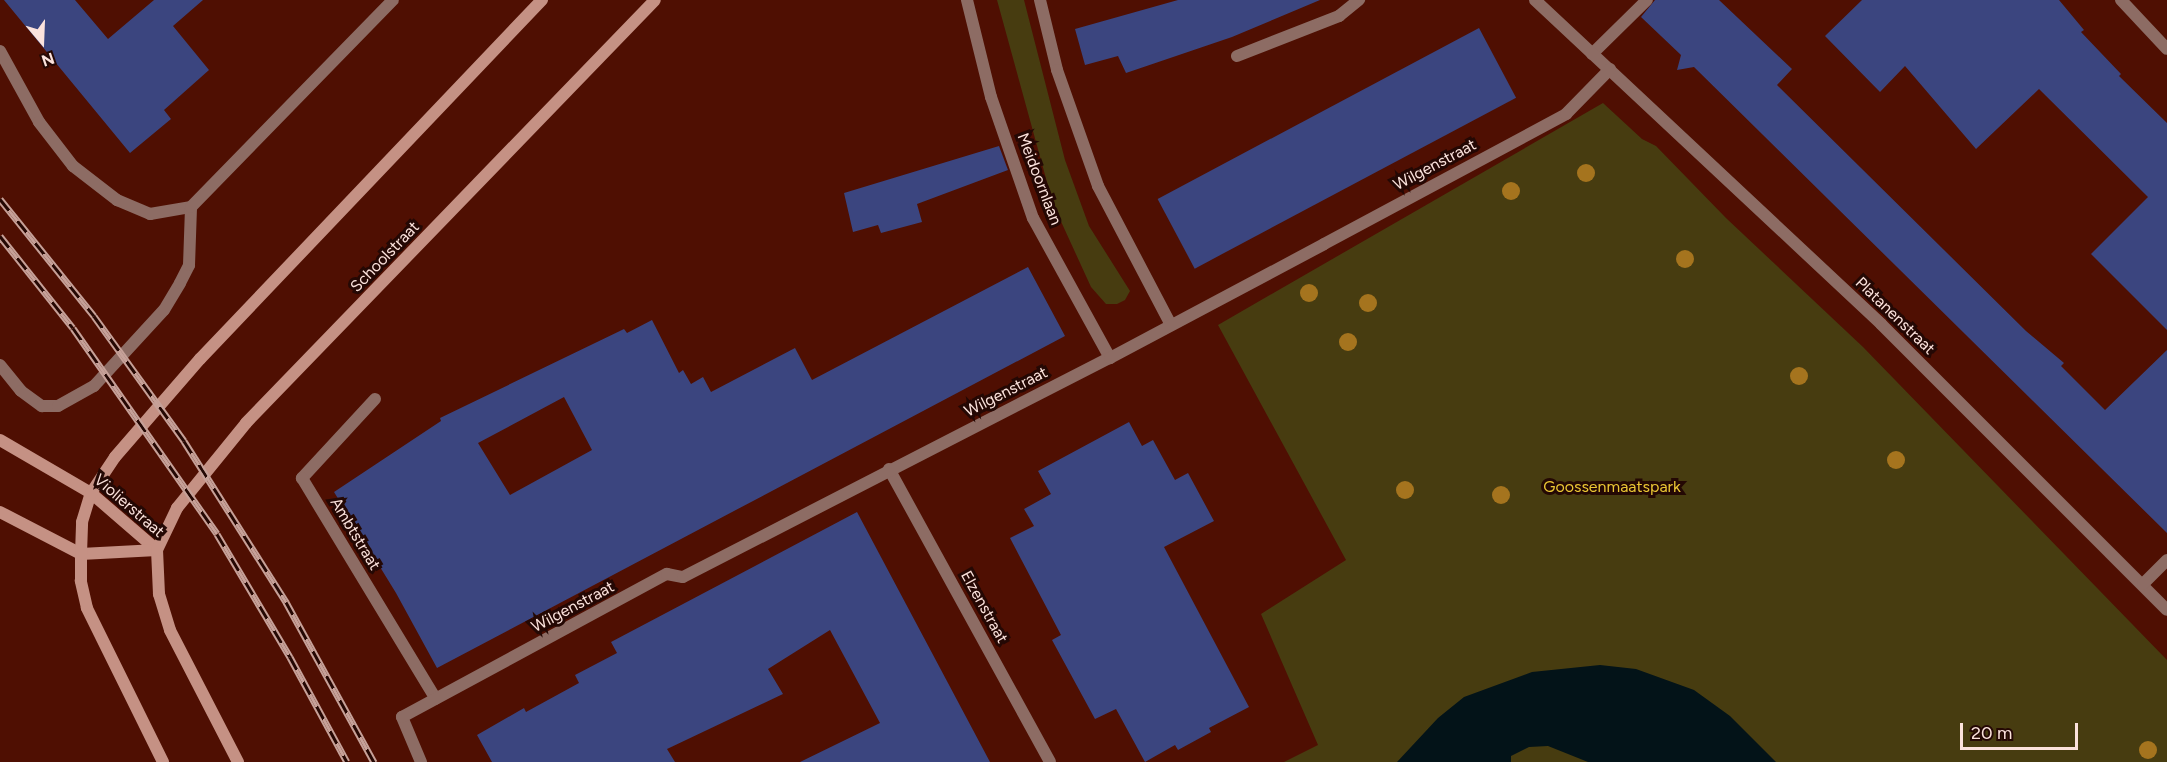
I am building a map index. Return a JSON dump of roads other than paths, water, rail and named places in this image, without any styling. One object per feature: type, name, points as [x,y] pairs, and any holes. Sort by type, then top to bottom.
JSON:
[{"type":"main road","points":[[164,762],[87,608],[81,582],[82,522],[91,493],[130,439],[200,359],[542,0]]},
{"type":"main road","name":"Schoolstraat","points":[[158,550],[177,508],[246,423],[655,0]]},
{"type":"main road","name":"Violierstraat","points":[[0,440],[91,493],[158,550]]},
{"type":"main road","points":[[0,512],[81,554]]},
{"type":"main road","points":[[158,550],[159,594],[170,630],[238,762]]},
{"type":"main road","name":"Violierstraat","points":[[81,554],[158,550]]},
{"type":"street","points":[[0,51],[39,122],[73,166],[117,200],[150,214],[191,207],[393,0]]},
{"type":"street","name":"Meidoornlaan","points":[[967,0],[991,97],[1034,218],[1110,358]]},
{"type":"street","points":[[1040,0],[1057,70],[1098,186],[1170,325]]},
{"type":"street","points":[[1237,56],[1339,16],[1359,0]]},
{"type":"street","name":"Platanenstraat","points":[[1535,0],[1881,324],[2167,610]]},
{"type":"street","points":[[1593,54],[1647,0]]},
{"type":"street","points":[[2121,0],[2167,49]]},
{"type":"street","name":"Wilgenstraat","points":[[421,762],[402,717],[667,574],[683,576],[1110,358],[1566,114],[1610,69]]},
{"type":"street","points":[[0,365],[21,391],[42,406],[58,406],[94,386],[164,310],[189,265],[191,207]]},
{"type":"street","name":"Ambtstraat","points":[[375,399],[302,478],[436,699]]},
{"type":"street","name":"Elzenstraat","points":[[889,469],[1050,762]]},
{"type":"street","points":[[2143,584],[2167,560]]},
{"type":"railway","points":[[0,199],[94,316],[184,441],[286,602],[374,762]]},
{"type":"railway","points":[[0,236],[73,328],[217,534],[290,657],[347,762]]},
{"type":"park label","name":"Goossenmaatspark","points":[[1612,487]]}]
